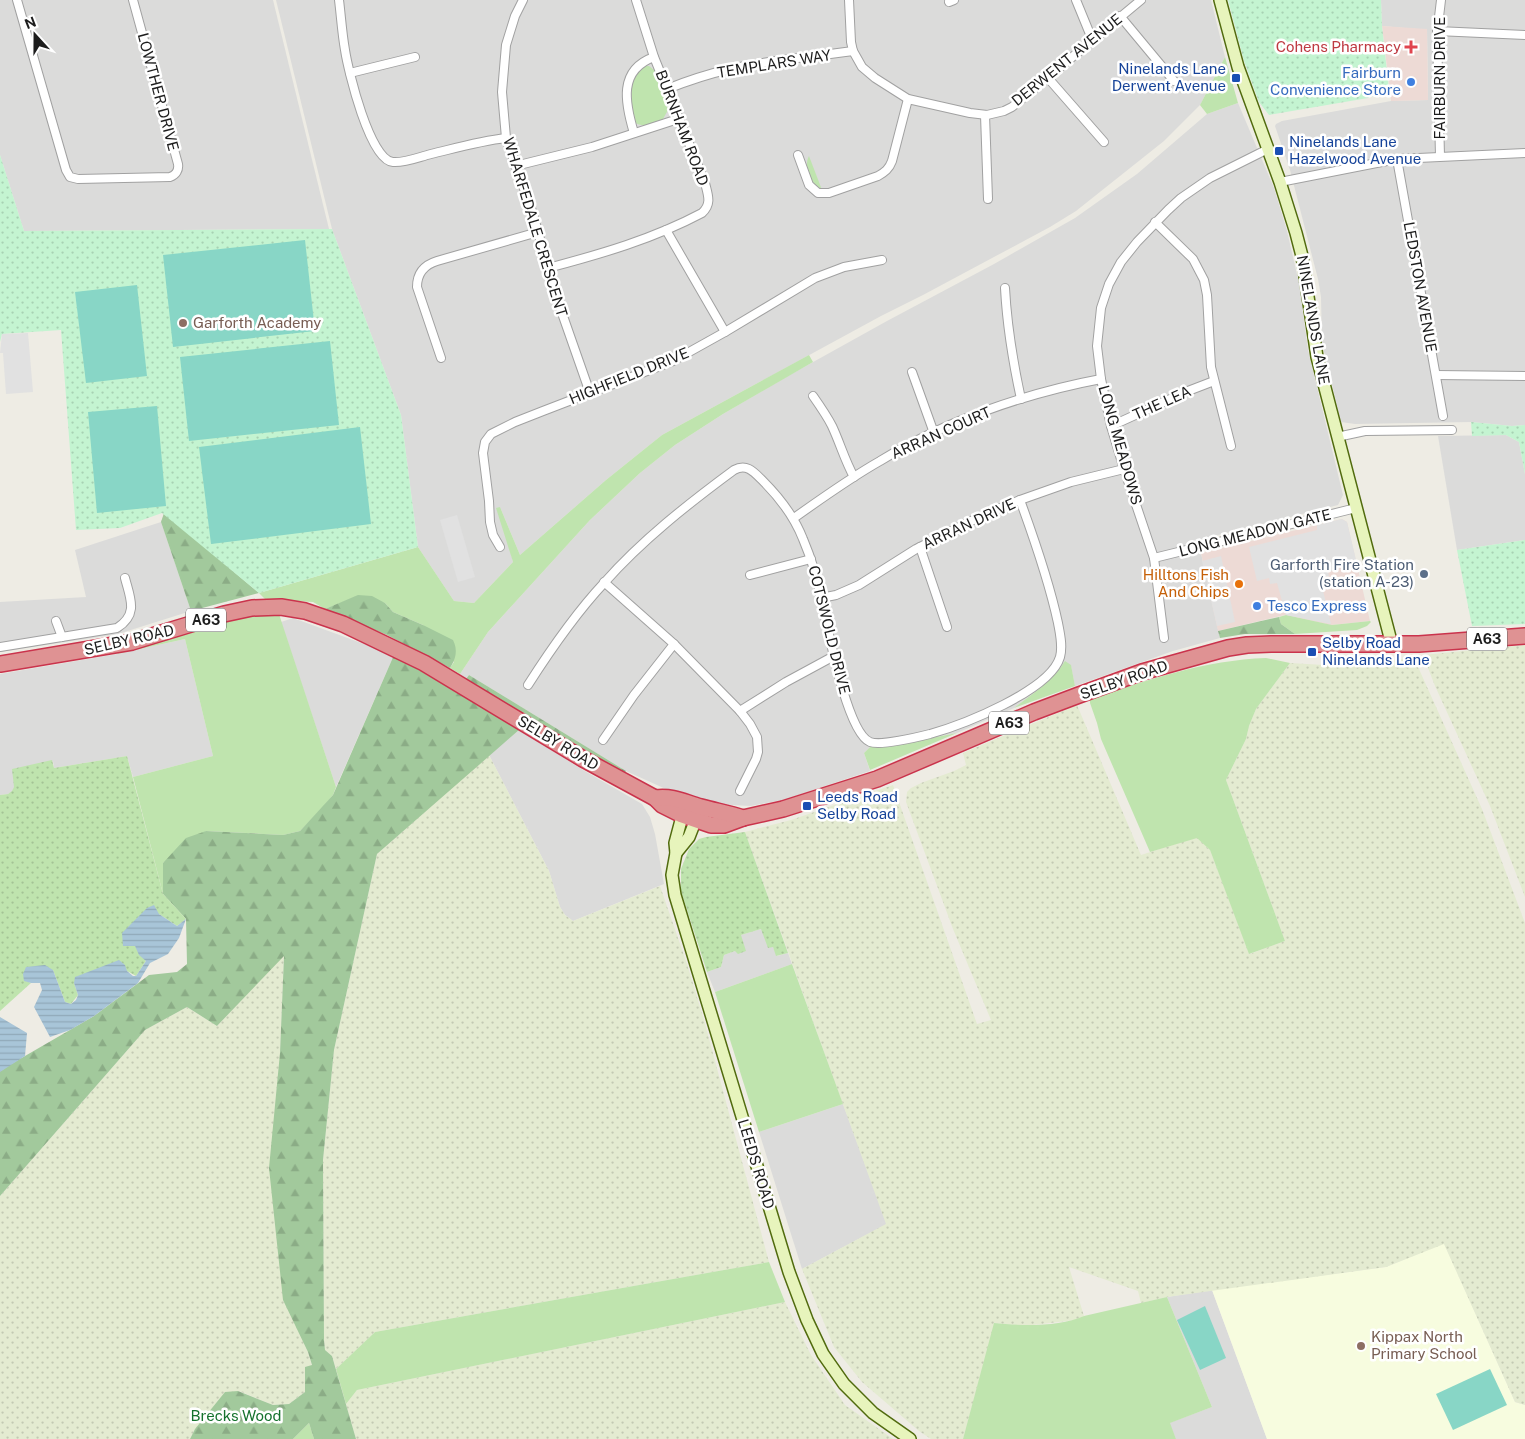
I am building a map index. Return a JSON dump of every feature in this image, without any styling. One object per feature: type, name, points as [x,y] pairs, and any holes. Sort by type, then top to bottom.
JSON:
[{"type":"highway","name":"SELBY ROAD","points":[[0,664],[132,642],[224,614],[252,608],[293,609],[343,624],[424,663],[583,759],[655,798],[668,797],[711,825],[724,825],[743,818],[790,807],[878,779],[1034,712],[1142,672],[1209,653],[1247,645],[1263,644],[1419,644],[1525,636]]},
{"type":"main road","name":"NINELANDS LANE","points":[[1220,0],[1238,67],[1280,182],[1302,256],[1317,356],[1392,644]]},
{"type":"main road","name":"LEEDS ROAD","points":[[691,811],[686,842],[676,853],[672,875],[673,887],[789,1272],[807,1320],[823,1354],[832,1368],[844,1384],[873,1413],[910,1439]]},
{"type":"street","name":"LOWTHER DRIVE","points":[[17,0],[66,170],[70,177],[78,179],[174,176],[178,167],[133,0]]},
{"type":"street","points":[[339,0],[345,50],[350,73],[365,123],[374,144],[385,160],[392,162],[403,161],[506,138]]},
{"type":"street","name":"WHARFEDALE CRESCENT","points":[[523,0],[515,16],[506,45],[502,92],[506,138],[538,232],[556,296],[590,393]]},
{"type":"street","name":"BURNHAM ROAD","points":[[548,268],[620,248],[666,230],[702,213],[708,205],[709,200],[705,183],[654,57],[636,0]]},
{"type":"street","name":"DERWENT AVENUE","points":[[849,0],[851,42],[853,51],[862,68],[908,99],[985,115],[996,114],[1012,106],[1141,0]]},
{"type":"street","points":[[1076,0],[1092,39]]},
{"type":"street","name":"FAIRBURN DRIVE","points":[[1440,156],[1437,31],[1441,0]]},
{"type":"street","points":[[1120,16],[1174,81]]},
{"type":"street","points":[[1437,31],[1525,35]]},
{"type":"street","name":"TEMPLARS WAY","points":[[667,90],[700,77],[729,69],[853,51]]},
{"type":"street","points":[[350,73],[415,57]]},
{"type":"street","points":[[634,133],[627,106],[628,83],[636,66],[654,57]]},
{"type":"street","points":[[1048,78],[1104,142]]},
{"type":"street","points":[[798,155],[809,185],[818,193],[829,194],[884,173],[892,161],[908,99]]},
{"type":"street","points":[[985,115],[988,199]]},
{"type":"street","points":[[515,166],[592,147],[678,119]]},
{"type":"street","name":"LONG MEADOWS","points":[[1164,638],[1154,558],[1111,426],[1098,359],[1098,333],[1105,296],[1121,262],[1155,222],[1168,210],[1196,187],[1226,169],[1268,149]]},
{"type":"street","points":[[1280,182],[1397,159],[1525,153]]},
{"type":"street","name":"LEDSTON AVENUE","points":[[1397,159],[1443,416]]},
{"type":"street","points":[[1155,222],[1192,259],[1204,280],[1207,295],[1210,352],[1214,381],[1231,446]]},
{"type":"street","points":[[666,230],[725,332]]},
{"type":"street","points":[[441,358],[417,288],[417,280],[424,267],[430,263],[538,232]]},
{"type":"street","name":"HIGHFIELD DRIVE","points":[[500,547],[492,533],[490,522],[483,453],[483,447],[487,438],[515,422],[667,364],[815,278],[844,267],[882,260]]},
{"type":"street","points":[[1005,288],[1007,326],[1021,400]]},
{"type":"street","points":[[912,372],[934,433]]},
{"type":"street","points":[[1436,375],[1525,376]]},
{"type":"street","name":"ARRAN COURT","points":[[794,518],[854,477],[900,449],[934,433],[966,419],[1021,400],[1065,386],[1102,379]]},
{"type":"street","name":"THE LEA","points":[[1111,426],[1214,381]]},
{"type":"street","points":[[812,396],[826,414],[854,477]]},
{"type":"street","points":[[1337,437],[1365,431],[1452,430]]},
{"type":"street","name":"COTSWOLD DRIVE","points":[[528,684],[562,635],[604,582],[688,504],[738,468],[748,468],[784,504],[794,518],[811,559],[834,656],[854,720],[865,739],[875,743],[908,739],[964,723],[1007,703],[1041,680],[1056,665],[1061,649],[1048,581],[1020,500]]},
{"type":"street","name":"ARRAN DRIVE","points":[[821,598],[859,585],[920,547],[982,516],[1071,482],[1124,469]]},
{"type":"street","name":"LONG MEADOW GATE","points":[[1154,558],[1356,508]]},
{"type":"street","points":[[920,547],[947,627]]},
{"type":"street","points":[[750,575],[811,559]]},
{"type":"street","points":[[0,646],[117,628],[129,618],[131,610],[132,602],[124,578]]},
{"type":"street","points":[[604,582],[674,644],[740,711],[754,730],[758,744],[756,760],[740,791]]},
{"type":"street","points":[[56,621],[62,637]]},
{"type":"street","points":[[603,740],[634,695],[674,644]]},
{"type":"street","points":[[740,711],[786,682],[834,656]]},
{"type":"shaded area","points":[[0,0],[273,0],[329,229],[24,231],[0,155]]},
{"type":"shaded area","points":[[276,0],[1211,0],[1225,57],[1200,105],[1164,141],[1076,211],[1050,227],[662,435],[606,480],[520,555],[500,507],[513,562],[474,603],[454,601],[418,547],[401,415],[332,229]]},
{"type":"shaded area","points":[[1381,0],[1525,0],[1525,425],[1512,426],[1471,422],[1355,424],[1341,422],[1322,343],[1321,297],[1318,279],[1290,170],[1275,126],[1282,121],[1391,101],[1428,100],[1427,30],[1382,26]]},
{"type":"shaded area","points":[[1382,26],[1427,29],[1428,100],[1391,101]]},
{"type":"shaded area","points":[[1238,103],[1274,188],[1287,231],[1299,283],[1308,350],[1343,495],[1338,505],[1198,540],[1220,638],[1173,651],[1075,686],[1071,666],[1065,662],[1043,686],[1014,708],[957,733],[890,746],[870,747],[864,753],[870,771],[783,800],[750,806],[715,804],[679,795],[626,771],[469,675],[466,679],[460,674],[488,632],[590,520],[640,473],[675,445],[788,376],[1075,218],[1137,174],[1207,114]]},
{"type":"shaded area","points":[[305,240],[315,331],[173,347],[163,255]]},
{"type":"shaded area","points":[[137,285],[147,376],[86,383],[75,292]]},
{"type":"shaded area","points":[[28,333],[33,392],[6,394],[3,353],[0,353],[2,334]]},
{"type":"shaded area","points":[[330,341],[339,425],[189,441],[180,357]]},
{"type":"shaded area","points":[[157,406],[166,506],[97,513],[88,412]]},
{"type":"shaded area","points":[[360,427],[371,524],[211,544],[199,447]]},
{"type":"shaded area","points":[[1506,435],[1519,442],[1525,474],[1525,540],[1457,550],[1438,436]]},
{"type":"shaded area","points":[[457,515],[475,577],[458,582],[440,520]]},
{"type":"shaded area","points":[[1342,519],[1347,522],[1370,621],[1331,625],[1285,615],[1218,631],[1201,553]]},
{"type":"shaded area","points":[[1342,519],[1347,522],[1356,560],[1342,564],[1343,566],[1338,567],[1339,569],[1328,572],[1329,576],[1320,578],[1331,624],[1286,615],[1277,583],[1270,584],[1269,578],[1257,581],[1249,547],[1317,530],[1317,525]]},
{"type":"shaded area","points":[[161,522],[191,611],[118,634],[0,652],[0,602],[86,597],[75,550]]},
{"type":"shaded area","points":[[1221,556],[1235,622],[1217,626],[1202,561]]},
{"type":"shaded area","points":[[293,618],[394,655],[336,787],[281,622]]},
{"type":"shaded area","points":[[185,639],[213,756],[133,777],[127,756],[54,768],[53,761],[14,788],[12,792],[0,795],[0,674],[117,654]]},
{"type":"shaded area","points":[[1525,645],[1525,897],[1490,806],[1435,686],[1423,655]]},
{"type":"shaded area","points":[[1414,658],[1482,809],[1525,923],[1525,1405],[1515,1402],[1444,1244],[1386,1267],[1167,1297],[1141,1303],[1138,1291],[1069,1267],[1084,1316],[1075,1320],[1025,1326],[995,1323],[963,1439],[931,1439],[862,1382],[834,1347],[802,1269],[886,1224],[745,832],[791,820],[893,785],[977,1024],[991,1020],[953,929],[906,802],[907,792],[921,783],[966,765],[963,753],[1077,705],[1141,855],[1197,837],[1210,850],[1250,954],[1285,941],[1226,780],[1246,739],[1256,709],[1290,663],[1324,665]]},
{"type":"shaded area","points":[[519,730],[642,804],[650,817],[655,834],[664,884],[573,921],[565,915],[560,907],[549,871],[489,755]]},
{"type":"shaded area","points":[[489,755],[549,871],[560,907],[565,915],[573,921],[660,886],[704,1020],[769,1262],[375,1332],[336,1369],[332,1356],[325,1350],[324,1340],[323,1160],[334,1050],[377,854]]},
{"type":"shaded area","points":[[154,905],[159,914],[177,926],[186,919],[179,938],[168,954],[150,963],[138,983],[94,1016],[70,1030],[50,1037],[34,1007],[42,990],[40,983],[24,981],[23,974],[26,967],[45,965],[53,970],[65,1002],[71,1004],[78,995],[74,983],[75,977],[119,960],[125,965],[127,971],[136,976],[146,961],[139,955],[135,946],[123,946],[122,933],[147,908]]},
{"type":"shaded area","points":[[761,929],[777,956],[788,953],[792,964],[715,992],[707,972],[721,967],[724,955],[735,951],[741,935]]},
{"type":"shaded area","points":[[284,955],[280,1053],[308,1352],[312,1366],[305,1367],[305,1392],[289,1404],[273,1405],[239,1391],[195,1429],[190,1439],[0,1439],[0,1196],[145,1030],[187,1007],[217,1026]]},
{"type":"shaded area","points":[[0,1017],[27,1033],[25,1056],[0,1072]]},
{"type":"shaded area","points":[[843,1104],[887,1224],[802,1269],[759,1132]]},
{"type":"shaded area","name":"Kippax North Primary School","points":[[1444,1243],[1515,1402],[1525,1405],[1525,1439],[1267,1439],[1212,1290],[1386,1267]]},
{"type":"shaded area","points":[[1212,1290],[1267,1439],[1176,1439],[1169,1423],[1212,1407],[1167,1297]]},
{"type":"shaded area","points":[[785,1302],[811,1355],[845,1405],[893,1439],[356,1439],[346,1404],[357,1390]]},
{"type":"shaded area","points":[[1205,1306],[1226,1358],[1200,1370],[1177,1320]]},
{"type":"shaded area","points":[[1490,1369],[1507,1405],[1453,1430],[1436,1394]]},
{"type":"green space","points":[[1228,0],[1381,0],[1389,90],[1368,98],[1269,115],[1259,102],[1244,61]]},
{"type":"green space","points":[[1225,57],[1238,103],[1207,114],[1200,105]]},
{"type":"green space","points":[[644,66],[649,66],[654,70],[668,110],[663,119],[652,124],[641,125],[634,122],[631,100],[635,77]]},
{"type":"green space","name":"Garforth Academy","points":[[0,155],[24,231],[332,229],[401,415],[418,547],[259,593],[162,513],[120,528],[76,530],[61,330],[2,334],[0,342]]},
{"type":"green space","points":[[809,156],[822,190],[814,184],[809,175],[807,160]]},
{"type":"green space","points":[[809,355],[813,362],[723,414],[675,445],[640,473],[590,520],[488,632],[460,674],[450,668],[454,662],[423,625],[393,612],[385,603],[358,596],[325,609],[313,602],[265,599],[259,593],[418,547],[454,601],[474,603],[513,562],[496,508],[500,507],[520,555],[606,480],[662,435]]},
{"type":"green space","points":[[1471,422],[1512,426],[1525,425],[1525,474],[1519,442],[1506,435],[1472,436]]},
{"type":"green space","points":[[164,513],[259,593],[191,611],[161,522]]},
{"type":"green space","points":[[1525,540],[1525,624],[1472,626],[1457,550]]},
{"type":"green space","points":[[358,595],[372,596],[385,603],[393,612],[453,640],[456,654],[450,668],[387,635],[325,609]]},
{"type":"green space","points":[[279,614],[336,787],[333,795],[300,831],[283,835],[206,831],[163,863],[163,894],[133,777],[213,756],[185,639],[117,654],[120,651],[245,616]]},
{"type":"green space","points":[[1286,615],[1332,625],[1371,622],[1357,630],[1295,634],[1281,624],[1279,617]]},
{"type":"green space","points":[[1279,617],[1281,624],[1295,634],[1245,634],[1220,638],[1218,631]]},
{"type":"green space","name":"Brecks Wood","points":[[394,655],[519,730],[377,854],[334,1050],[323,1160],[325,1350],[332,1356],[356,1439],[314,1439],[309,1423],[293,1439],[190,1439],[195,1429],[225,1392],[238,1391],[273,1405],[289,1404],[305,1392],[305,1367],[312,1365],[308,1352],[283,1300],[269,1168],[280,1053],[284,956],[217,1026],[187,1007],[145,1030],[0,1196],[0,1072],[94,1016],[149,975],[177,972],[187,964],[186,919],[163,894],[163,863],[186,838],[206,831],[283,835],[300,831],[333,795]]},
{"type":"green space","points":[[1266,658],[1290,663],[1256,709],[1246,739],[1226,780],[1285,941],[1249,954],[1210,850],[1197,838],[1150,852],[1101,739],[1090,699],[1177,672],[1221,663]]},
{"type":"green space","points":[[1065,661],[1071,665],[1075,686],[1014,708],[1035,693]]},
{"type":"green space","points":[[469,675],[626,771],[625,773],[466,679]]},
{"type":"green space","points":[[957,733],[870,770],[864,753],[870,747],[890,746]]},
{"type":"green space","points":[[127,756],[163,894],[186,919],[177,926],[159,914],[135,946],[146,961],[136,976],[127,971],[74,983],[78,995],[71,1004],[65,1002],[53,970],[24,980],[31,983],[0,1011],[0,795],[8,794],[14,787],[12,769],[52,760],[54,768]]},
{"type":"green space","points":[[745,832],[788,953],[776,956],[773,947],[768,948],[761,929],[741,935],[746,951],[738,954],[735,951],[724,955],[721,967],[707,972],[681,891],[681,869],[689,849],[699,839]]},
{"type":"green space","points":[[792,964],[843,1104],[759,1132],[715,992]]},
{"type":"green space","points":[[769,1262],[785,1302],[357,1390],[346,1404],[336,1369],[375,1332]]},
{"type":"green space","points":[[1167,1297],[1212,1407],[1170,1423],[1176,1439],[963,1439],[994,1323],[1016,1325],[1052,1324]]},
{"type":"green space","points":[[309,1423],[314,1439],[293,1439]]},
{"type":"place","name":"Cohens Pharmacy","points":[[1411,47]]},
{"type":"place","name":"Ninelands Lane Derwent Avenue","points":[[1236,78]]},
{"type":"place","name":"Fairburn Convenience Store","points":[[1411,82]]},
{"type":"place","name":"Ninelands Lane Hazelwood Avenue","points":[[1279,151]]},
{"type":"place","name":"Garforth Academy","points":[[183,323]]},
{"type":"place","name":"Garforth Fire Station (station A-23)","points":[[1424,574]]},
{"type":"place","name":"Hilltons Fish And Chips","points":[[1239,584]]},
{"type":"place","name":"Tesco Express","points":[[1257,606]]},
{"type":"place","name":"Selby Road Ninelands Lane","points":[[1312,652]]},
{"type":"place","name":"Leeds Road Selby Road","points":[[807,806]]},
{"type":"place","name":"Kippax North Primary School","points":[[1361,1346]]}]
